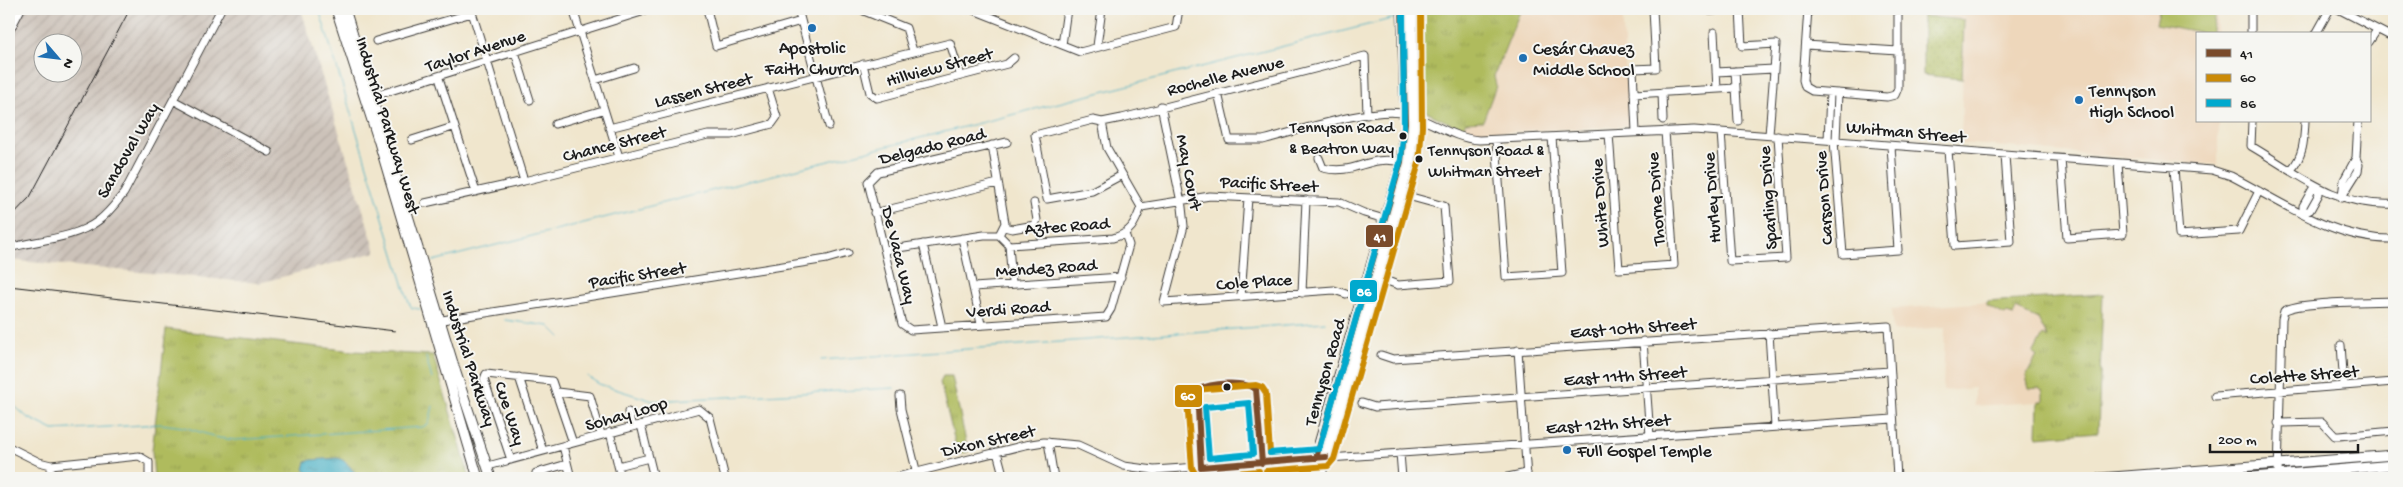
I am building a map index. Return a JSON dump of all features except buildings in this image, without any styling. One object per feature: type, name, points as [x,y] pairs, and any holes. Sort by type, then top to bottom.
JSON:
[{"type":"main road","name":"Industrial Parkway West","points":[[336,9],[369,98]]},
{"type":"main road","name":"Industrial Parkway West","points":[[346,9],[369,98],[414,250]]},
{"type":"main road","name":"Tennyson Road","points":[[1310,478],[1397,193],[1412,150],[1402,9]]},
{"type":"main road","name":"Tennyson Road","points":[[1397,193],[1409,115],[1412,9]]},
{"type":"main road","name":"Tennyson Road","points":[[1320,478],[1389,220]]},
{"type":"main road","name":"Industrial Parkway","points":[[414,250],[478,478]]},
{"type":"main road","name":"Industrial Parkway","points":[[435,321],[492,478]]},
{"type":"main road","points":[[2100,478],[2394,455]]},
{"type":"main road","points":[[2240,478],[2394,465]]},
{"type":"street","points":[[9,32],[21,9]]},
{"type":"street","name":"Sandoval Way","points":[[9,248],[74,232],[97,222],[108,213],[124,193],[221,9]]},
{"type":"street","points":[[573,9],[619,157]]},
{"type":"street","name":"Taylor Avenue","points":[[369,98],[439,78],[487,60],[651,9]]},
{"type":"street","points":[[706,9],[716,46],[802,21]]},
{"type":"street","points":[[798,9],[817,75],[828,126]]},
{"type":"street","points":[[971,9],[1080,52],[1097,46],[1176,27],[1179,9]]},
{"type":"street","points":[[1062,44],[1067,9]]},
{"type":"street","points":[[1097,46],[1102,9]]},
{"type":"street","points":[[1636,132],[1633,69],[1656,68],[1653,9]]},
{"type":"street","points":[[1710,11],[1740,9],[1742,46],[1776,44],[1769,135]]},
{"type":"street","points":[[1808,9],[1803,80],[1805,87],[1812,91],[1887,97],[1895,95],[1898,88],[1898,9]]},
{"type":"street","points":[[2251,9],[2251,32]]},
{"type":"street","points":[[2317,32],[2330,9]]},
{"type":"street","points":[[2338,9],[2394,38]]},
{"type":"street","points":[[376,41],[471,11],[524,181]]},
{"type":"street","points":[[864,11],[906,28],[914,51]]},
{"type":"street","points":[[2370,40],[2376,30]]},
{"type":"street","points":[[1714,32],[1717,90]]},
{"type":"street","name":"Lassen Street","points":[[609,128],[950,43],[960,74]]},
{"type":"street","points":[[1806,44],[1898,51]]},
{"type":"street","points":[[515,52],[530,100]]},
{"type":"street","name":"Rochelle Avenue","points":[[1122,175],[1092,191],[1047,199],[1035,134],[1093,120],[1102,122],[1365,56],[1367,114]]},
{"type":"street","name":"Hillview Street","points":[[863,64],[870,93],[877,98],[960,74],[1007,64],[1014,58]]},
{"type":"street","points":[[595,80],[634,68]]},
{"type":"street","points":[[1716,72],[1774,69]]},
{"type":"street","points":[[1735,71],[1738,121]]},
{"type":"street","points":[[439,78],[453,127],[476,192]]},
{"type":"street","name":"Chance Street","points":[[425,203],[524,181],[708,135],[730,135],[772,124],[777,117],[768,88]]},
{"type":"street","points":[[1634,94],[1736,88]]},
{"type":"street","points":[[1662,92],[1664,120]]},
{"type":"street","points":[[1218,93],[1229,140],[1263,140],[1367,114],[1409,115]]},
{"type":"street","name":"Carson Drive","points":[[1834,93],[1833,140],[1842,254],[1898,250],[1891,146]]},
{"type":"street","points":[[173,100],[269,152]]},
{"type":"street","name":"May Court","points":[[1161,106],[1181,200],[1184,226],[1164,302]]},
{"type":"street","points":[[555,124],[603,110]]},
{"type":"street","name":"Whitman Street","points":[[1409,115],[1462,138],[1496,140],[1636,132],[1721,132],[2061,158],[2225,173],[2303,214],[2351,234],[2394,239]]},
{"type":"street","points":[[1102,122],[1107,148],[1140,207]]},
{"type":"street","points":[[2252,122],[2251,146],[2317,188],[2342,198],[2394,204]]},
{"type":"street","points":[[2291,170],[2304,146],[2305,122]]},
{"type":"street","points":[[2342,198],[2360,165],[2356,158],[2358,122]]},
{"type":"street","points":[[412,140],[453,127]]},
{"type":"street","name":"Thorne Drive","points":[[1618,269],[1674,265],[1665,131]]},
{"type":"street","name":"Hurley Drive","points":[[1721,132],[1730,261],[1786,258]]},
{"type":"street","name":"White Drive","points":[[1609,134],[1618,269]]},
{"type":"street","name":"Sparling Drive","points":[[1778,136],[1786,258]]},
{"type":"street","points":[[1496,140],[1506,277],[1562,273],[1552,137]]},
{"type":"street","name":"Delgado Road","points":[[868,182],[878,172],[1007,142]]},
{"type":"street","points":[[992,145],[1004,227],[999,235]]},
{"type":"street","points":[[1948,150],[1955,246],[2011,242],[2005,155]]},
{"type":"street","points":[[1319,158],[1323,168],[1343,170],[1353,169],[1382,158],[1401,162]]},
{"type":"street","points":[[2061,158],[2067,238],[2123,234],[2118,163]]},
{"type":"street","points":[[2174,168],[2179,235],[2239,231],[2260,191]]},
{"type":"street","name":"De Vaca Way","points":[[868,182],[902,324],[911,330]]},
{"type":"street","points":[[874,213],[998,183]]},
{"type":"street","points":[[2303,214],[2310,210],[2318,194],[2317,188]]},
{"type":"street","points":[[1390,282],[1398,285],[1450,281],[1444,206],[1397,193]]},
{"type":"street","name":"Pacific Street","points":[[1140,207],[1210,196],[1306,200],[1344,202],[1364,213],[1389,220]]},
{"type":"street","points":[[1241,297],[1248,198]]},
{"type":"street","points":[[1302,293],[1306,200]]},
{"type":"street","points":[[1004,227],[1012,229],[1035,225],[1037,220],[1034,203]]},
{"type":"street","name":"Aztec Road","points":[[1009,244],[1113,238],[1125,234],[1134,225],[1140,207]]},
{"type":"street","points":[[1121,277],[1129,245],[1125,234]]},
{"type":"street","points":[[885,250],[962,238],[999,235],[1009,244],[1012,283]]},
{"type":"street","points":[[962,238],[981,324]]},
{"type":"street","points":[[923,244],[942,327]]},
{"type":"street","name":"Pacific Street","points":[[435,321],[827,259],[848,253]]},
{"type":"street","name":"Mendez Road","points":[[974,287],[1121,277]]},
{"type":"street","name":"Verdi Road","points":[[911,330],[1106,317],[1111,309],[1121,277]]},
{"type":"street","name":"Cole Place","points":[[1164,302],[1334,290],[1346,294]]},
{"type":"street","points":[[2278,475],[2282,314],[2291,307],[2394,301]]},
{"type":"street","name":"East 10th Street","points":[[1381,355],[1393,359],[1888,326],[1890,371]]},
{"type":"street","points":[[1769,333],[1775,427]]},
{"type":"street","points":[[1643,341],[1650,436]]},
{"type":"street","points":[[2341,345],[2344,386]]},
{"type":"street","points":[[1503,478],[1527,476],[1518,350]]},
{"type":"street","points":[[1890,371],[1897,478]]},
{"type":"street","name":"East 11th Street","points":[[1362,403],[1375,407],[1890,371]]},
{"type":"street","name":"Cue Way","points":[[511,460],[485,376],[519,377]]},
{"type":"street","points":[[543,451],[519,377],[550,380],[553,382],[573,443]]},
{"type":"street","name":"Colette Street","points":[[2215,396],[2394,382]]},
{"type":"street","points":[[557,392],[590,396],[602,434]]},
{"type":"street","points":[[900,396],[901,409],[917,475]]},
{"type":"street","name":"Sohay Loop","points":[[488,466],[694,410],[703,410],[710,418],[725,478]]},
{"type":"street","points":[[628,412],[632,427]]},
{"type":"street","name":"East 12th Street","points":[[1326,457],[1893,419]]},
{"type":"street","points":[[2278,423],[2322,422],[2335,436],[2394,431]]},
{"type":"street","points":[[641,425],[654,478]]},
{"type":"street","points":[[610,432],[621,478]]},
{"type":"street","points":[[1048,442],[1054,478]]},
{"type":"street","name":"Dixon Street","points":[[893,478],[917,475],[997,452],[1048,442],[1078,446],[1124,466],[1154,470],[1326,457]]},
{"type":"street","points":[[563,446],[571,478]]},
{"type":"street","points":[[9,447],[39,462],[50,465],[139,456],[148,462],[149,478]]},
{"type":"street","points":[[997,452],[1004,478]]},
{"type":"street","points":[[1400,453],[1402,478]]},
{"type":"street","points":[[618,466],[649,458]]},
{"type":"street","points":[[1260,478],[1262,463]]},
{"type":"street","points":[[1262,463],[1264,478]]},
{"type":"street","points":[[536,472],[568,464]]},
{"type":"street","points":[[50,465],[51,478]]},
{"type":"street","points":[[1166,469],[1167,478]]},
{"type":"street","points":[[1154,470],[1155,478]]},
{"type":"shaded area","points":[[9,9],[301,9],[376,252],[259,283],[9,260]]},
{"type":"shaded area","name":"Cesár Chavez Middle School","points":[[1420,9],[1622,9],[1629,126],[1479,133],[1464,130],[1426,112],[1422,108]]},
{"type":"shaded area","name":"Tennyson High School","points":[[1923,9],[2217,9],[2217,32],[2196,32],[2196,122],[2218,122],[2218,165],[1961,143],[1964,20],[1923,16]]},
{"type":"shaded area","points":[[2103,294],[2098,432],[2037,437],[2037,402],[1974,406],[1974,388],[1943,391],[1945,327],[1893,331],[1891,309]]},
{"type":"green space","points":[[1420,9],[1521,9],[1494,76],[1496,86],[1483,121],[1465,122],[1464,130],[1426,112],[1422,108]]},
{"type":"green space","points":[[2159,9],[2216,10],[2211,32],[2200,32],[2156,24]]},
{"type":"green space","points":[[1923,16],[1964,20],[1962,79],[1923,75]]},
{"type":"green space","points":[[2103,294],[2098,432],[2037,437],[2038,402],[2043,402],[2043,391],[2038,388],[2029,389],[2026,376],[2037,356],[2033,354],[2043,335],[2048,338],[2038,319],[2016,309],[2013,315],[2007,313],[2005,315],[1987,306],[1987,302]]},
{"type":"green space","points":[[166,329],[353,351],[433,355],[470,478],[154,478],[152,451]]},
{"type":"green space","points":[[943,376],[952,376],[968,452],[958,454],[940,382]]},
{"type":"water","points":[[337,458],[345,461],[363,478],[322,478],[308,473],[304,469],[306,462],[311,460]]},
{"type":"waterway","points":[[319,9],[409,303],[412,308],[420,309]]},
{"type":"waterway","points":[[433,261],[1395,18]]},
{"type":"waterway","points":[[505,320],[549,326],[560,337]]},
{"type":"waterway","points":[[821,360],[1325,322]]},
{"type":"waterway","points":[[426,357],[432,379]]},
{"type":"waterway","points":[[587,376],[599,384],[653,401],[894,388]]},
{"type":"waterway","points":[[9,401],[27,417],[53,430],[161,424],[184,427],[219,438],[235,440],[423,427],[429,423],[433,406]]},
{"type":"railway","points":[[9,219],[30,197],[130,9]]},
{"type":"railway","points":[[9,286],[395,331]]},
{"type":"transit line","name":"41","points":[[1316,458],[1401,162],[1405,123],[1402,9]]},
{"type":"transit line","name":"86","points":[[1270,453],[1319,449],[1401,159],[1404,127],[1403,9]]},
{"type":"transit line","name":"60","points":[[1266,471],[1328,466],[1334,459],[1419,163],[1422,127],[1421,9]]},
{"type":"transit line","name":"41","points":[[1201,467],[1197,390],[1226,383],[1243,384],[1256,389],[1262,463]]},
{"type":"transit line","name":"60","points":[[1259,471],[1201,476],[1195,473],[1192,468],[1187,400],[1189,394],[1195,390],[1256,385],[1262,387],[1266,393],[1270,453]]},
{"type":"transit line","name":"86","points":[[1249,403],[1253,454],[1209,458],[1205,407],[1249,403]]},
{"type":"transit line","name":"41","points":[[1201,467],[1326,457]]},
{"type":"place","name":"Apostolic Faith Church","points":[[812,28]]},
{"type":"place","name":"Cesár Chavez Middle School","points":[[1523,58]]},
{"type":"place","name":"Tennyson High School","points":[[2079,100]]},
{"type":"place","name":"Tennyson Road & Beatron Way","points":[[1403,136]]},
{"type":"place","name":"Tennyson Road & Whitman Street","points":[[1419,159]]},
{"type":"place","name":"Full Gospel Temple","points":[[1567,450]]}]
